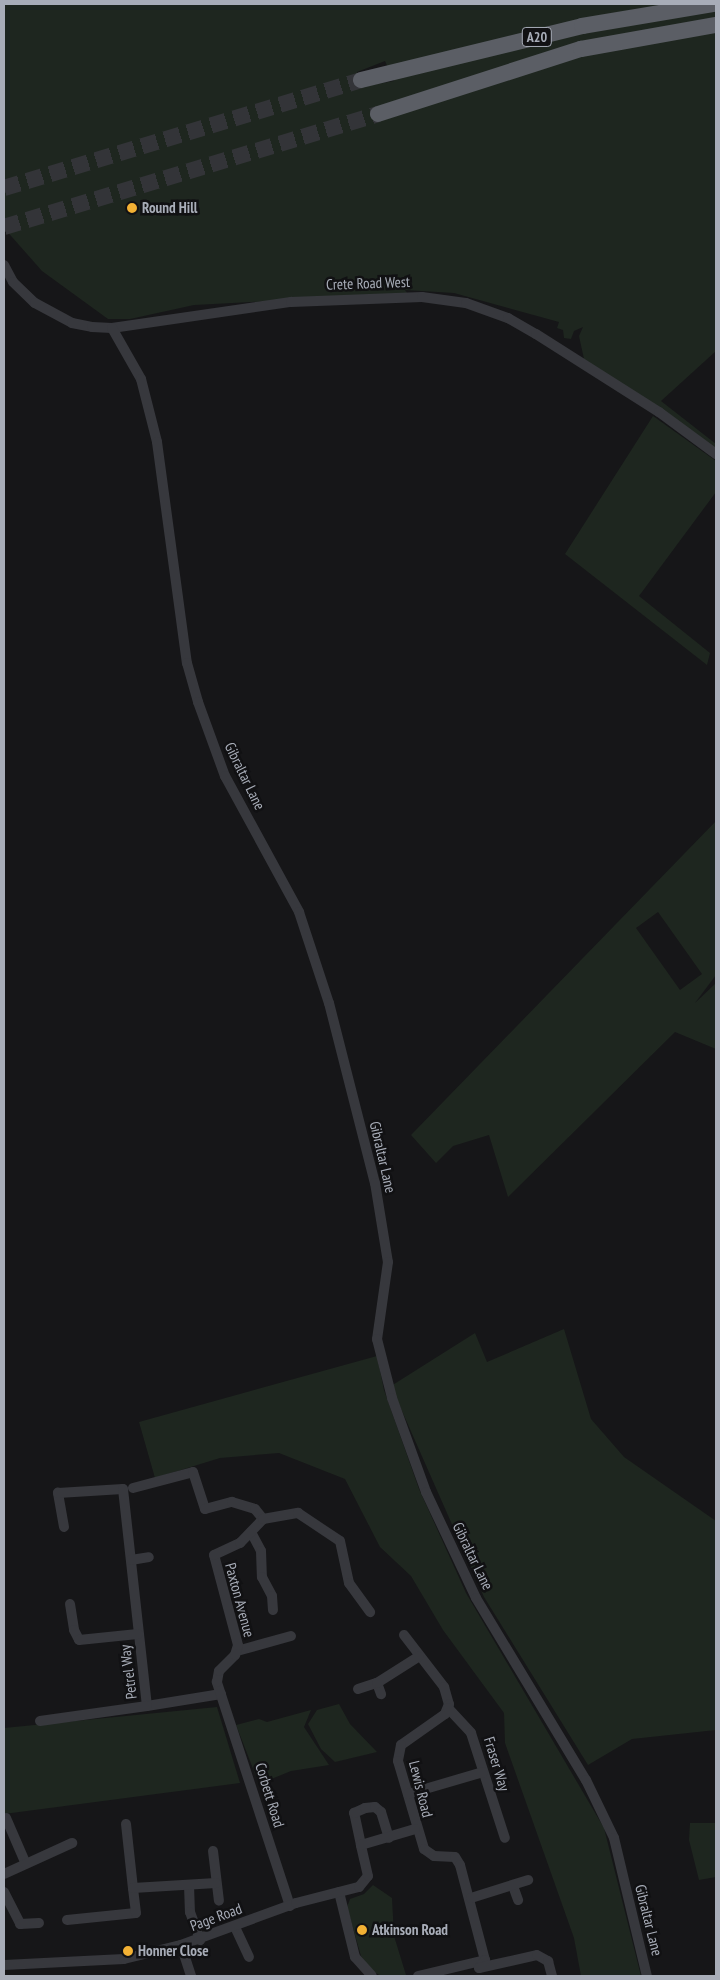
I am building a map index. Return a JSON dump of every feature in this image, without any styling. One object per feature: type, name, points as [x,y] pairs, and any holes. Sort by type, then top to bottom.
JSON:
[{"type":"highway","name":"A20","points":[[361,80],[582,26],[714,4]]},
{"type":"highway","name":"A20","points":[[378,114],[581,49],[716,24]]},
{"type":"street","name":"Crete Road West","points":[[4,265],[24,294],[48,312],[72,323],[112,328],[291,302],[422,297],[466,303],[508,318],[536,334],[659,412],[716,454]]},
{"type":"street","name":"Gibraltar Lane","points":[[112,328],[141,379],[156,442],[187,663],[198,702],[226,776],[299,912],[332,1013],[375,1183],[388,1262],[377,1338],[392,1398],[426,1492],[476,1598],[586,1780],[614,1838],[648,1976]]},
{"type":"street","points":[[133,1488],[192,1468],[205,1509],[237,1502],[255,1509],[263,1518],[298,1514],[337,1538],[352,1589],[370,1612]]},
{"type":"street","name":"Petrel Way","points":[[64,1527],[58,1493],[123,1489],[147,1706],[222,1694]]},
{"type":"street","name":"Paxton Avenue","points":[[222,1694],[217,1682],[219,1671],[237,1651],[214,1557],[218,1550],[240,1543],[263,1518]]},
{"type":"street","points":[[251,1532],[261,1551],[262,1577],[272,1596],[273,1610]]},
{"type":"street","points":[[131,1560],[149,1557]]},
{"type":"street","points":[[70,1604],[74,1630],[79,1640],[138,1634]]},
{"type":"street","points":[[404,1635],[418,1657],[446,1690],[448,1708]]},
{"type":"street","points":[[237,1651],[291,1636]]},
{"type":"street","points":[[358,1689],[377,1683],[418,1657]]},
{"type":"street","points":[[377,1683],[381,1694]]},
{"type":"street","name":"Corbett Road","points":[[222,1694],[290,1906]]},
{"type":"street","points":[[40,1721],[58,1715],[147,1706]]},
{"type":"street","name":"Fraser Way","points":[[448,1708],[472,1733],[505,1838]]},
{"type":"street","name":"Lewis Road","points":[[448,1708],[399,1749],[398,1761],[408,1794],[415,1829],[428,1854],[452,1856],[458,1861],[470,1898],[482,1968]]},
{"type":"street","points":[[408,1794],[483,1772]]},
{"type":"street","name":"Page Road","points":[[4,1965],[100,1963],[181,1946],[200,1940],[290,1906],[359,1887],[366,1880],[354,1814],[365,1808],[375,1807],[380,1812],[388,1838]]},
{"type":"street","points":[[6,1818],[25,1862]]},
{"type":"street","points":[[66,1920],[136,1914],[126,1824]]},
{"type":"street","points":[[361,1845],[415,1829]]},
{"type":"street","points":[[4,1874],[25,1862],[72,1843]]},
{"type":"street","points":[[213,1851],[219,1901]]},
{"type":"street","points":[[470,1898],[528,1880]]},
{"type":"street","points":[[133,1888],[216,1883]]},
{"type":"street","points":[[189,1885],[190,1912],[200,1940]]},
{"type":"street","points":[[513,1886],[518,1900]]},
{"type":"street","points":[[4,1892],[20,1924],[39,1922]]},
{"type":"street","points":[[338,1892],[355,1957],[367,1975]]},
{"type":"street","points":[[235,1927],[249,1957]]},
{"type":"street","points":[[181,1946],[191,1976]]},
{"type":"street","points":[[418,1976],[482,1968],[540,1955],[548,1961],[552,1976]]},
{"type":"shaded area","points":[[4,4],[716,4],[716,351],[661,401],[716,444],[716,450],[584,359],[579,336],[583,327],[574,331],[571,339],[564,338],[563,330],[557,328],[559,322],[454,293],[405,290],[408,294],[194,305],[130,319],[108,319],[42,271],[4,228]],"holes":[[[385,61],[394,81],[360,87],[357,72]]]},
{"type":"shaded area","points":[[653,416],[716,461],[716,492],[639,596],[710,653],[707,665],[565,554]]},
{"type":"shaded area","points":[[716,821],[716,975],[695,1003],[716,983],[716,1049],[675,1032],[508,1197],[489,1135],[453,1146],[436,1163],[411,1135]],"holes":[[[658,912],[702,974],[680,990],[636,928]]]},
{"type":"shaded area","points":[[564,1329],[591,1419],[624,1457],[716,1521],[716,1730],[632,1739],[588,1765],[484,1597],[391,1386],[475,1333],[487,1362]]},
{"type":"shaded area","points":[[377,1356],[384,1390],[419,1489],[466,1593],[604,1828],[641,1976],[581,1976],[574,1938],[505,1743],[504,1713],[443,1630],[411,1576],[380,1547],[345,1479],[279,1453],[220,1458],[155,1478],[139,1422]]},
{"type":"shaded area","points":[[339,1704],[350,1724],[377,1752],[335,1762],[321,1749],[308,1724],[317,1710]]},
{"type":"shaded area","points":[[217,1707],[240,1783],[4,1814],[4,1728]]},
{"type":"shaded area","points":[[311,1710],[304,1727],[329,1765],[291,1771],[259,1784],[236,1725],[259,1719],[267,1722]]},
{"type":"shaded area","points":[[690,1823],[716,1823],[716,1877],[699,1880],[689,1840]]},
{"type":"shaded area","points":[[373,1885],[392,1898],[394,1936],[406,1975],[381,1976],[371,1970],[361,1956],[347,1907],[350,1899],[364,1894]]},
{"type":"tunnel","points":[[4,188],[361,80]]},
{"type":"tunnel","points":[[4,227],[378,114]]},
{"type":"place","name":"Round Hill","points":[[132,208]]},
{"type":"place","name":"Atkinson Road","points":[[362,1930]]},
{"type":"place","name":"Honner Close","points":[[128,1951]]}]
